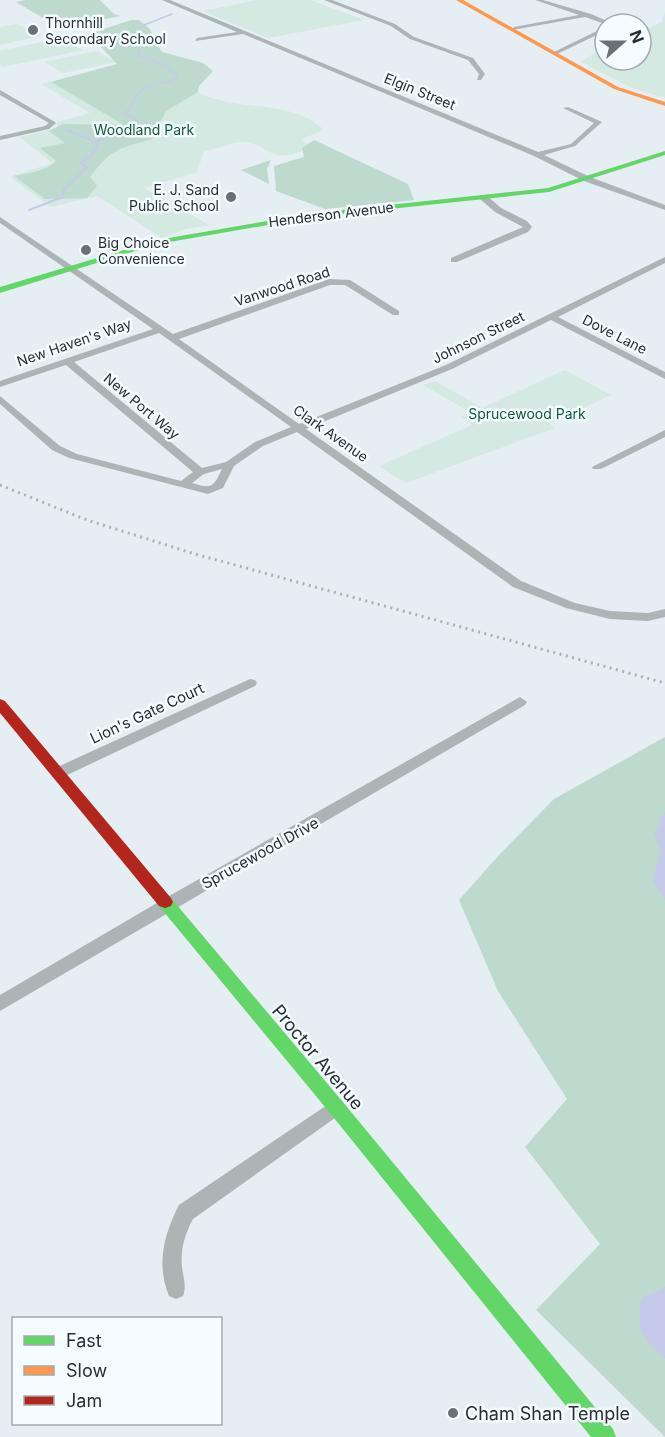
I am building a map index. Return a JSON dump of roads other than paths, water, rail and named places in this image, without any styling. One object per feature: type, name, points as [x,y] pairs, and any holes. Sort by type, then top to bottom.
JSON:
[{"type":"street","name":"Elgin Street","points":[[165,0],[537,154],[587,178],[665,208]]},
{"type":"street","points":[[172,3],[187,0]]},
{"type":"street","points":[[327,0],[393,25],[418,40],[471,59],[482,74],[479,79]]},
{"type":"street","points":[[459,0],[516,29],[589,15]]},
{"type":"street","points":[[466,0],[616,88],[665,102]]},
{"type":"street","points":[[538,0],[593,17]]},
{"type":"street","points":[[197,40],[243,33]]},
{"type":"street","points":[[555,53],[593,34]]},
{"type":"street","points":[[0,138],[47,128],[53,123],[2,95]]},
{"type":"street","points":[[537,154],[573,145],[599,122],[566,108]]},
{"type":"street","name":"Henderson Avenue","points":[[0,290],[141,246],[330,213],[549,190],[665,153]]},
{"type":"street","points":[[454,260],[528,227],[490,205],[483,197]]},
{"type":"street","name":"Clark Avenue","points":[[0,219],[172,338],[517,584],[555,600],[619,617],[640,619],[665,613]]},
{"type":"street","name":"Johnson Street","points":[[298,428],[450,367],[665,260]]},
{"type":"street","name":"Vanwood Road","points":[[172,338],[329,282],[347,282],[396,313]]},
{"type":"street","name":"Dove Lane","points":[[552,317],[665,375]]},
{"type":"street","name":"New Haven's Way","points":[[0,384],[159,330]]},
{"type":"street","name":"New Port Way","points":[[67,361],[200,472]]},
{"type":"street","points":[[0,399],[56,448],[65,453],[204,490],[212,490],[219,486],[230,464]]},
{"type":"street","points":[[184,484],[200,472],[230,464],[259,444],[298,428]]},
{"type":"street","points":[[597,467],[665,433]]},
{"type":"street","name":"Lion's Gate Court","points":[[58,773],[250,683]]},
{"type":"street","name":"Sprucewood Drive","points":[[0,1004],[168,904],[352,801],[520,702]]},
{"type":"street","name":"Proctor Avenue","points":[[0,704],[336,1107],[605,1437]]},
{"type":"street","points":[[176,1289],[171,1269],[172,1250],[178,1227],[186,1212],[336,1107]]},
{"type":"water","points":[[665,811],[665,901],[653,881],[661,850],[654,833],[660,826],[660,819]]},
{"type":"water","points":[[665,1286],[665,1359],[645,1338],[641,1327],[640,1305],[647,1295]]},
{"type":"waterway","points":[[133,126],[137,119],[125,114],[139,92],[146,87],[178,77],[165,65],[138,56],[141,43],[139,27],[172,14]]},
{"type":"waterway","points":[[96,142],[115,133],[131,129],[134,124]]},
{"type":"waterway","points":[[67,130],[96,142]]},
{"type":"waterway","points":[[29,210],[63,197],[63,191],[87,167],[81,163],[98,147],[96,142]]},
{"type":"railway","points":[[0,485],[87,520],[195,554],[665,683]]},
{"type":"place","name":"Thornhill Secondary School","points":[[33,30]]},
{"type":"place","name":"E. J. Sand Public School","points":[[231,197]]},
{"type":"place","name":"Big Choice Convenience","points":[[86,250]]},
{"type":"place","name":"Cham Shan Temple","points":[[453,1413]]},
{"type":"park label","name":"Woodland Park","points":[[144,129]]},
{"type":"park label","name":"Sprucewood Park","points":[[527,413]]}]
